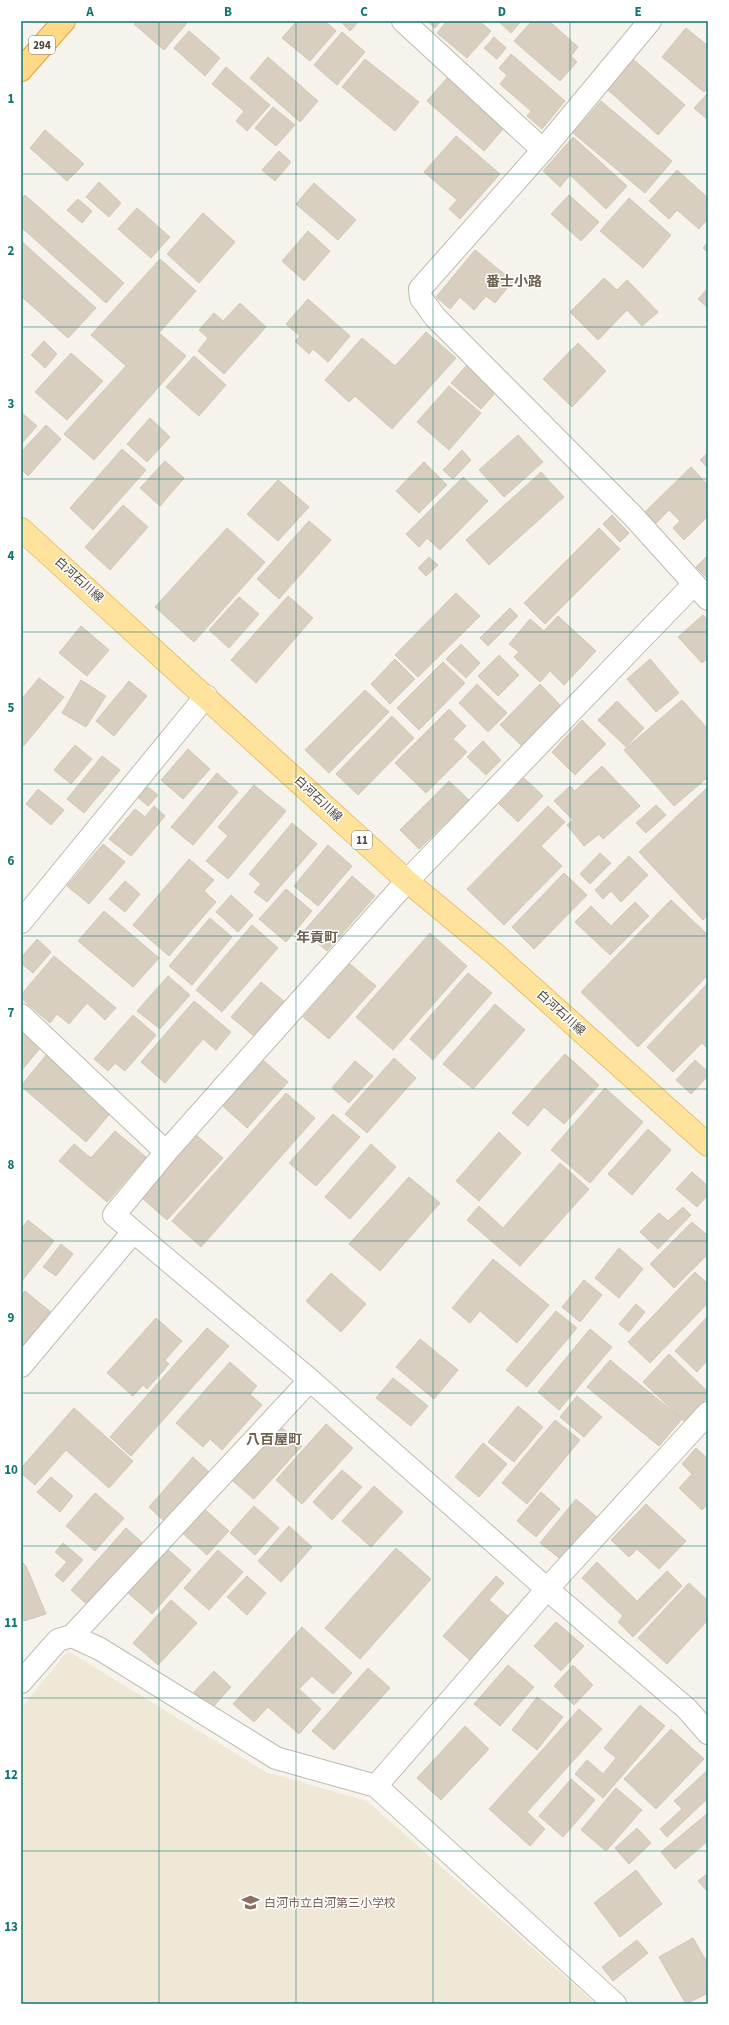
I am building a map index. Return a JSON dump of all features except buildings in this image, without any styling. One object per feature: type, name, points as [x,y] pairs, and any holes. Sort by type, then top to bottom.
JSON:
[{"type":"highway","name":"294","points":[[21,70],[64,21]]},
{"type":"main road","name":"白河石川線","points":[[21,529],[206,696],[407,881],[494,953],[708,1145]]},
{"type":"street","points":[[402,21],[543,150]]},
{"type":"street","points":[[650,21],[543,150],[420,289],[421,298],[435,317],[633,516],[701,592],[407,881],[166,1152],[114,1216],[310,1380],[547,1589],[687,1709],[708,1733]]},
{"type":"street","points":[[21,922],[206,696]]},
{"type":"street","points":[[21,1015],[166,1152]]},
{"type":"street","points":[[21,1366],[133,1232]]},
{"type":"street","points":[[21,1682],[58,1640],[72,1636],[310,1380]]},
{"type":"street","points":[[376,1786],[547,1589],[708,1413]]},
{"type":"street","points":[[72,1636],[100,1649],[276,1758],[376,1786],[615,2004]]},
{"type":"shaded area","name":"白河市立白河第三小学校","points":[[68,1651],[266,1772],[367,1801],[596,2004],[21,2004],[21,1708]]},
{"type":"place","name":"白河市立白河第三小学校","points":[[251,1903]]},
{"type":"district","name":"番士小路","points":[[514,282]]},
{"type":"district","name":"年貢町","points":[[317,938]]},
{"type":"district","name":"八百屋町","points":[[274,1440]]}]
